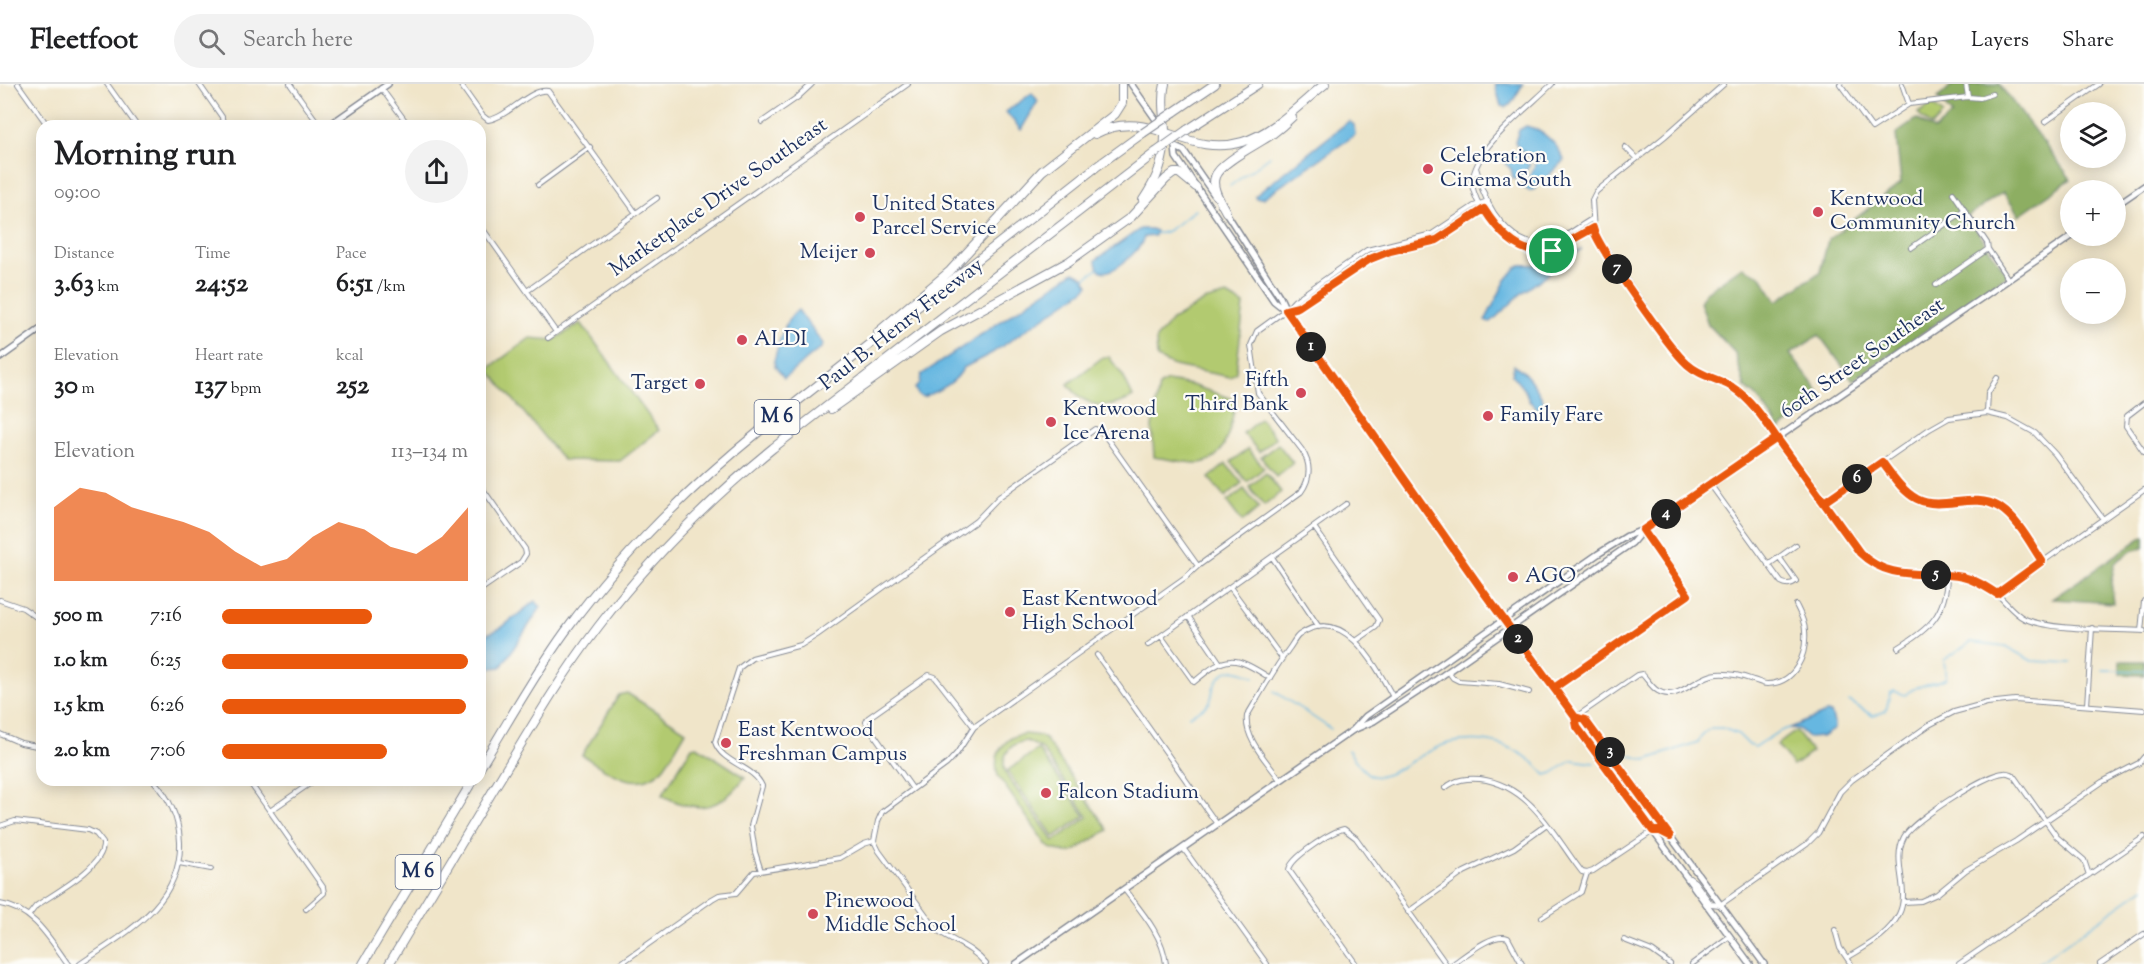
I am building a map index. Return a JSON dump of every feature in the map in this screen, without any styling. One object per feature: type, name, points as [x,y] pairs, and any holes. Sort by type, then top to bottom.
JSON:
[{"type":"highway","points":[[762,429],[935,285],[1035,178],[1118,111],[1123,98],[1122,84]]},
{"type":"highway","points":[[1110,232],[1137,207],[1155,181],[1163,155],[1165,133],[1163,110],[1166,84]]},
{"type":"highway","name":"Paul B. Henry Freeway","points":[[486,758],[549,656],[609,577],[671,508],[723,460],[1088,173],[1215,84]]},
{"type":"highway","name":"Paul B. Henry Freeway","points":[[389,964],[542,709],[593,634],[675,536],[773,448],[1156,152],[1258,84]]},
{"type":"highway","points":[[1068,150],[1093,135],[1117,125],[1143,125],[1207,145],[1225,146],[1244,142],[1269,129],[1325,84]]},
{"type":"highway","points":[[1226,212],[1214,185],[1218,171],[1279,129],[1325,84]]},
{"type":"highway","points":[[773,448],[928,339],[1068,262],[1134,214],[1174,173],[1181,174],[1196,187]]},
{"type":"highway","name":"M 6","points":[[363,964],[468,786]]},
{"type":"main road","points":[[336,120],[388,84]]},
{"type":"main road","points":[[1131,84],[1175,147],[1176,157],[1274,301],[1286,310]]},
{"type":"main road","points":[[1175,147],[1184,151],[1226,212],[1286,310],[1575,717],[1577,727],[1750,964]]},
{"type":"main road","points":[[2126,198],[2144,186]]},
{"type":"main road","name":"60th Street Southeast","points":[[1353,730],[1366,716],[1578,568],[1628,536],[1643,530],[2060,244]]},
{"type":"main road","points":[[0,358],[36,332]]},
{"type":"main road","name":"60th Street Southeast","points":[[1016,964],[1353,730],[1374,721],[1434,681],[1632,543],[1643,530]]},
{"type":"main road","points":[[1576,582],[1579,576],[1578,568]]},
{"type":"main road","points":[[1434,681],[1434,672],[1443,662]]},
{"type":"main road","points":[[1575,717],[1585,720],[1601,740],[1764,964]]},
{"type":"main road","points":[[1587,741],[1593,738],[1601,740]]},
{"type":"main road","points":[[1619,784],[1626,788],[1644,811],[1651,809]]},
{"type":"street","points":[[18,84],[44,120]]},
{"type":"street","points":[[108,84],[133,120]]},
{"type":"street","points":[[199,84],[223,120]]},
{"type":"street","points":[[290,84],[316,120]]},
{"type":"street","points":[[460,84],[488,120],[497,119],[533,94],[542,90],[548,91],[636,213]]},
{"type":"street","points":[[762,122],[812,84]]},
{"type":"street","name":"Marketplace Drive Southeast","points":[[548,338],[908,84]]},
{"type":"street","points":[[1552,84],[1483,151],[1472,180],[1480,202],[1498,230],[1524,249],[1546,252],[1558,248],[1593,228]]},
{"type":"street","points":[[1724,84],[1596,192],[1592,200],[1593,228],[1607,254],[1677,353],[1696,372],[1737,391],[1754,407],[1860,553],[1872,564],[1899,573],[1962,577],[1979,582],[1997,594],[2022,618],[2039,624],[2143,631],[2144,601]]},
{"type":"street","points":[[1840,84],[1872,129],[1909,104],[1968,97],[1980,98],[1992,94]]},
{"type":"street","points":[[1902,84],[1909,104]]},
{"type":"street","points":[[1966,84],[1968,97]]},
{"type":"street","points":[[2045,122],[2100,84]]},
{"type":"street","points":[[381,88],[405,120]]},
{"type":"street","points":[[538,185],[590,147]]},
{"type":"street","points":[[1625,147],[1636,158]]},
{"type":"street","points":[[1476,168],[1488,201],[1510,232],[1517,238],[1535,244],[1556,240],[1592,219]]},
{"type":"street","points":[[1953,193],[2008,279]]},
{"type":"street","points":[[527,291],[657,198]]},
{"type":"street","points":[[986,964],[970,948],[947,938],[937,930],[874,841],[882,812],[947,764],[974,728],[1301,492],[1307,480],[1309,463],[1305,453],[1260,396],[1256,385],[1251,345],[1253,337],[1260,328],[1367,250],[1432,234],[1480,202],[1488,201]]},
{"type":"street","points":[[1286,310],[1298,307],[1375,256],[1437,240],[1484,209],[1488,201]]},
{"type":"street","points":[[1911,248],[1965,211]]},
{"type":"street","points":[[486,233],[556,332]]},
{"type":"street","points":[[1936,285],[1988,249]]},
{"type":"street","points":[[1987,413],[1988,393],[1996,378]]},
{"type":"street","points":[[2144,404],[2130,413],[2126,420],[2126,426],[2144,452]]},
{"type":"street","points":[[1824,502],[1949,418],[1987,413],[2008,418],[2035,433],[2055,454],[2103,519]]},
{"type":"street","points":[[761,871],[751,826],[761,790],[760,782],[753,774],[721,753],[715,742],[739,668],[743,663],[752,658],[801,645],[817,635],[976,521],[999,497],[1095,429],[1101,430],[1198,566]]},
{"type":"street","points":[[1882,462],[1898,483],[1919,500],[1936,503],[1972,500],[1997,505],[2009,514],[2042,561]]},
{"type":"street","points":[[1710,484],[1781,582],[1794,583],[1796,581],[1779,557]]},
{"type":"street","points":[[1997,594],[2144,490]]},
{"type":"street","points":[[486,494],[525,549],[526,554],[521,562],[486,586]]},
{"type":"street","points":[[1148,645],[1347,504]]},
{"type":"street","points":[[1314,527],[1379,620],[1376,627],[1356,641]]},
{"type":"street","points":[[1554,688],[1688,595],[1643,530]]},
{"type":"street","points":[[1768,565],[1796,545]]},
{"type":"street","points":[[1272,557],[1319,627]]},
{"type":"street","points":[[1898,648],[1917,636],[1934,620],[1943,605],[1947,576]]},
{"type":"street","points":[[1230,587],[1282,658]]},
{"type":"street","points":[[0,600],[23,608],[36,617]]},
{"type":"street","points":[[1575,717],[1637,675],[1642,675],[1655,690],[1670,694],[1680,691],[1706,675],[1731,674],[1764,684],[1775,683],[1786,678],[1794,672],[1803,658],[1805,631],[1796,605]]},
{"type":"street","points":[[1188,616],[1220,663]]},
{"type":"street","points":[[1280,780],[1248,734],[1246,716],[1299,635],[1319,627],[1328,627],[1352,637],[1367,652],[1394,697]]},
{"type":"street","points":[[2087,705],[2092,628]]},
{"type":"street","points":[[1161,636],[1194,682],[1220,663],[1230,660],[1240,661],[1270,678]]},
{"type":"street","points":[[1097,655],[1217,824]]},
{"type":"street","points":[[1448,671],[1453,678],[1459,681],[1499,684],[1529,692]]},
{"type":"street","points":[[912,788],[868,726],[866,722],[868,718],[929,675],[935,677],[974,728]]},
{"type":"street","points":[[1687,876],[1695,882],[1711,904],[1718,906],[1807,844],[1818,833],[1840,792],[1852,780],[1939,719],[1964,708],[2015,700],[2144,710]]},
{"type":"street","points":[[0,734],[21,743],[36,746]]},
{"type":"street","points":[[1904,902],[1922,901],[1937,894],[1966,870],[2000,851],[2102,782],[2139,763],[2144,758]]},
{"type":"street","points":[[1847,958],[1881,936],[1893,925],[1904,902],[1899,863],[1904,836],[1919,820],[1993,775],[2006,772],[2013,775],[2057,837],[2084,860],[2089,874]]},
{"type":"street","points":[[1445,788],[1454,781],[1464,778],[1486,780],[1516,792],[1530,803],[1582,872],[1593,871],[1653,831],[1660,831],[1670,836]]},
{"type":"street","points":[[80,964],[138,924],[157,907],[171,886],[179,863],[178,821],[165,794],[158,786]]},
{"type":"street","points":[[252,786],[324,887],[320,900],[306,909]]},
{"type":"street","points":[[270,811],[306,786]]},
{"type":"street","points":[[0,826],[15,821],[88,830],[96,834],[103,843],[102,854],[91,867],[36,906],[29,915]]},
{"type":"street","points":[[1408,912],[1464,872],[1514,848],[1547,824]]},
{"type":"street","points":[[1356,964],[1289,870],[1292,862],[1314,845],[1344,829],[1350,833],[1446,964]]},
{"type":"street","points":[[1959,964],[2144,837]]},
{"type":"street","points":[[620,964],[712,899],[719,895],[736,893],[754,872],[840,858],[874,841]]},
{"type":"street","points":[[1182,848],[1267,964]]},
{"type":"street","points":[[179,863],[211,869]]},
{"type":"street","points":[[1542,917],[1581,892],[1587,873]]},
{"type":"street","points":[[1124,889],[1163,946],[1166,964]]},
{"type":"street","points":[[0,904],[16,908],[29,915],[68,964]]},
{"type":"street","points":[[1835,930],[1838,944],[1851,964]]},
{"type":"street","points":[[2100,964],[2144,934]]},
{"type":"street","points":[[1453,964],[1493,938],[1502,935],[1508,938],[1522,964]]},
{"type":"street","points":[[1692,964],[1730,936]]},
{"type":"street","points":[[1624,940],[1652,951],[1670,964]]},
{"type":"green space","points":[[1953,84],[1999,84],[2060,164],[2060,168],[2063,168],[2071,179],[2060,180],[2060,187],[2019,215],[2003,192],[1967,217],[2008,275],[1853,380],[1819,335],[1790,354],[1825,400],[1780,429],[1757,397],[1745,387],[1735,353],[1708,324],[1700,302],[1705,293],[1742,267],[1760,275],[1777,301],[1820,272],[1828,240],[1901,183],[1896,134],[1917,119],[1934,130],[1952,115],[1938,98]]},
{"type":"green space","points":[[1932,104],[1943,114],[1932,126],[1918,113]]},
{"type":"green space","points":[[1227,295],[1244,305],[1236,372],[1230,377],[1174,366],[1157,358],[1156,339],[1172,320],[1204,301]]},
{"type":"green space","points":[[581,323],[659,430],[620,461],[563,460],[488,369],[530,338],[554,340]]},
{"type":"green space","points":[[1103,357],[1109,357],[1123,376],[1133,397],[1115,404],[1098,405],[1082,399],[1068,384]]},
{"type":"green space","points":[[1167,381],[1191,385],[1236,400],[1230,430],[1222,449],[1207,461],[1192,463],[1154,457],[1152,427],[1159,386]]},
{"type":"green space","points":[[1260,419],[1276,438],[1259,452],[1243,433]]},
{"type":"green space","points":[[1278,444],[1293,463],[1276,477],[1261,457]]},
{"type":"green space","points":[[1248,449],[1264,468],[1247,482],[1231,462]]},
{"type":"green space","points":[[1226,464],[1242,483],[1225,497],[1209,478]]},
{"type":"green space","points":[[1266,473],[1281,492],[1264,506],[1249,487]]},
{"type":"green space","points":[[1244,489],[1259,508],[1242,522],[1227,502]]},
{"type":"green space","points":[[2144,536],[2144,548],[2133,550],[2115,563],[2111,582],[2114,603],[2052,599]]},
{"type":"green space","points":[[2120,661],[2144,661],[2144,675],[2120,674]]},
{"type":"green space","points":[[627,693],[686,731],[664,767],[654,776],[644,780],[622,778],[582,755],[619,695]]},
{"type":"green space","points":[[1796,731],[1812,752],[1793,766],[1777,745]]},
{"type":"green space","points":[[1018,735],[1041,736],[1046,740],[1108,830],[1073,852],[1066,853],[1050,848],[1045,843],[998,776],[998,754],[1006,742]],"holes":[[[1027,741],[1042,749],[1088,817],[1054,841],[1009,779],[1004,766],[1006,754],[1014,745]]]},
{"type":"green space","points":[[697,746],[745,777],[727,797],[708,806],[697,807],[662,795],[692,747]]},
{"type":"green space","name":"Falcon Stadium","points":[[1038,749],[1085,816],[1054,837],[1007,771]]},
{"type":"water","points":[[1495,84],[1523,84],[1511,104],[1506,107],[1501,106]]},
{"type":"water","points":[[1032,93],[1038,101],[1021,130],[1006,112]]},
{"type":"water","points":[[1349,121],[1354,125],[1355,135],[1263,198],[1256,198],[1255,196]]},
{"type":"water","points":[[1526,126],[1549,138],[1558,148],[1564,160],[1535,189],[1529,191],[1523,187],[1535,166],[1533,158],[1519,149],[1515,142],[1519,130]]},
{"type":"water","points":[[1516,153],[1530,165],[1519,179],[1513,178],[1511,169],[1505,163]]},
{"type":"water","points":[[1140,229],[1156,231],[1154,236],[1144,237],[1135,251],[1119,266],[1104,272],[1098,269],[1096,260]]},
{"type":"water","points":[[1582,249],[1522,293],[1491,322],[1485,321],[1506,280],[1516,268],[1521,265],[1552,264]]},
{"type":"water","points":[[1074,272],[1084,277],[1089,285],[1084,290],[992,353],[963,368],[946,386],[923,397],[918,395],[915,388],[920,383],[921,375]]},
{"type":"water","points":[[798,310],[823,344],[784,378],[774,361],[785,326]]},
{"type":"water","points":[[1514,365],[1534,385],[1547,411],[1541,411],[1529,401],[1526,392],[1512,375]]},
{"type":"water","points":[[535,601],[541,607],[501,667],[491,668],[486,662],[486,634],[501,628]]},
{"type":"water","points":[[1831,713],[1834,729],[1822,737],[1809,738],[1799,729],[1790,728]]},
{"type":"waterway","points":[[1230,186],[1270,156]]},
{"type":"waterway","points":[[1155,233],[1171,229],[1195,210]]},
{"type":"waterway","points":[[1085,278],[1098,269]]},
{"type":"waterway","points":[[1849,701],[1873,716],[1886,711],[1890,693],[1894,691],[1905,695],[1909,691],[1946,678],[1944,660],[1971,642],[2005,646],[2032,661],[2071,663]]},
{"type":"waterway","points":[[2103,670],[2144,671]]},
{"type":"waterway","points":[[1189,716],[1209,703],[1217,681],[1225,672],[1241,671],[1254,677]]},
{"type":"waterway","points":[[1274,691],[1331,729]]},
{"type":"waterway","points":[[1618,752],[1646,760],[1698,742],[1711,728],[1722,728],[1738,734],[1749,745],[1755,747],[1776,733],[1790,728]]},
{"type":"waterway","points":[[1348,750],[1359,765],[1373,776],[1383,776],[1393,772],[1440,746],[1463,741],[1502,745],[1526,757],[1546,775],[1572,760],[1594,763]]},
{"type":"waterway","points":[[2037,964],[2144,888]]},
{"type":"place","name":"Celebration Cinema South","points":[[1428,169]]},
{"type":"place","name":"Kentwood Community Church","points":[[1818,212]]},
{"type":"place","name":"United States Parcel Service","points":[[860,217]]},
{"type":"place","name":"Meijer","points":[[870,253]]},
{"type":"place","name":"ALDI","points":[[742,340]]},
{"type":"place","name":"Target","points":[[700,384]]},
{"type":"place","name":"Fifth Third Bank","points":[[1301,393]]},
{"type":"place","name":"Family Fare","points":[[1488,416]]},
{"type":"place","name":"Kentwood Ice Arena","points":[[1051,422]]},
{"type":"place","name":"AGO","points":[[1513,577]]},
{"type":"place","name":"East Kentwood High School","points":[[1010,612]]},
{"type":"place","name":"East Kentwood Freshman Campus","points":[[726,743]]},
{"type":"place","name":"Falcon Stadium","points":[[1046,793]]},
{"type":"place","name":"Pinewood Middle School","points":[[813,914]]},
{"type":"route","points":[[1552,251],[1534,252],[1509,240],[1498,230],[1484,209],[1437,240],[1375,256],[1298,307],[1286,310],[1485,594],[1575,717],[1577,727],[1592,748],[1653,831],[1664,832],[1670,836],[1585,720],[1575,717],[1554,688],[1688,595],[1643,530],[1777,438],[1860,553],[1872,564],[1899,573],[1962,577],[1979,582],[1997,594],[2042,561],[2009,514],[1997,505],[1972,500],[1936,503],[1919,500],[1898,483],[1882,462],[1824,502],[1783,447],[1777,438],[1754,407],[1747,399],[1729,386],[1696,372],[1685,363],[1607,254],[1593,228],[1552,251]]}]
